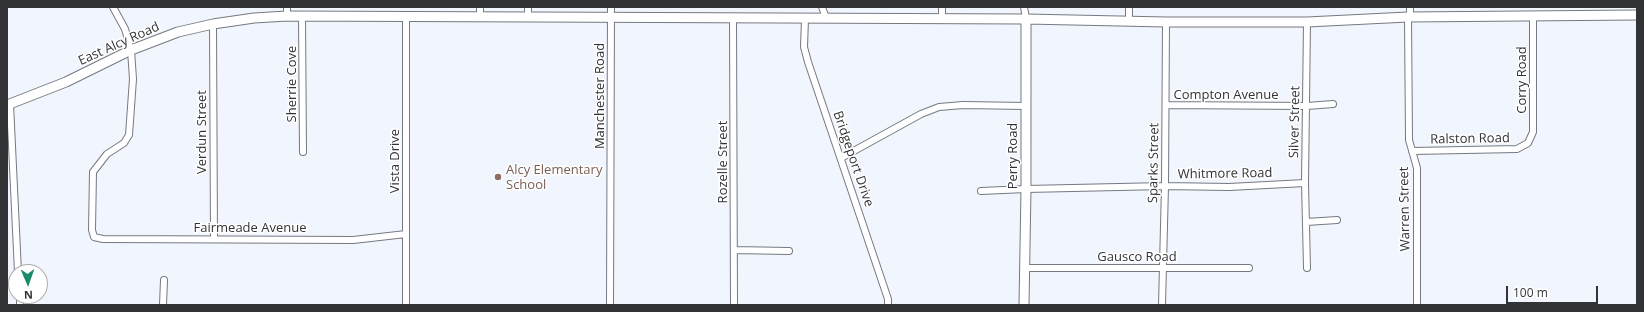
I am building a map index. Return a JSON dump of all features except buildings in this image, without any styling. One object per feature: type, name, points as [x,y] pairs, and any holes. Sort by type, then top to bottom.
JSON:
[{"type":"street","points":[[112,7],[125,29],[131,50]]},
{"type":"street","points":[[528,7],[528,17]]},
{"type":"street","name":"Manchester Road","points":[[610,305],[611,7]]},
{"type":"street","points":[[822,7],[826,18]]},
{"type":"street","points":[[942,7],[942,19]]},
{"type":"street","name":"Perry Road","points":[[1024,7],[1026,19],[1024,305]]},
{"type":"street","points":[[1128,21],[1129,7]]},
{"type":"street","name":"Warren Street","points":[[1410,7],[1409,140],[1417,168],[1417,305]]},
{"type":"street","name":"East Alcy Road","points":[[9,105],[84,74],[131,50],[178,32],[213,24],[287,12],[302,16],[406,17],[480,12],[528,17],[1026,19],[1166,22],[1307,22],[1409,17],[1637,15]]},
{"type":"street","name":"Sherrie Cove","points":[[302,16],[303,152]]},
{"type":"street","name":"Corry Road","points":[[1528,143],[1533,132],[1533,16]]},
{"type":"street","name":"Vista Drive","points":[[406,17],[406,305]]},
{"type":"street","name":"Rozelle Street","points":[[733,19],[734,305]]},
{"type":"street","name":"Bridgeport Drive","points":[[805,19],[804,47],[808,62],[888,299],[888,305]]},
{"type":"street","name":"Sparks Street","points":[[1162,305],[1165,186],[1166,22]]},
{"type":"street","name":"Silver Street","points":[[1307,22],[1305,183],[1307,268]]},
{"type":"street","name":"Verdun Street","points":[[213,24],[214,239]]},
{"type":"street","name":"Fairmeade Avenue","points":[[131,50],[133,79],[129,135],[124,143],[107,154],[93,172],[92,230],[94,237],[103,239],[353,240],[406,234]]},
{"type":"street","name":"Compton Avenue","points":[[1166,105],[1307,106],[1333,104]]},
{"type":"street","points":[[9,105],[18,264]]},
{"type":"street","points":[[841,158],[921,114],[939,107],[963,105],[1026,106]]},
{"type":"street","name":"Ralston Road","points":[[1412,151],[1517,149],[1528,143]]},
{"type":"street","name":"Whitmore Road","points":[[981,191],[1165,186],[1229,187],[1305,183]]},
{"type":"street","points":[[1306,222],[1337,220]]},
{"type":"street","points":[[734,250],[789,251]]},
{"type":"street","name":"Gausco Road","points":[[1024,268],[1250,268]]},
{"type":"street","points":[[163,305],[164,280]]},
{"type":"place","name":"Alcy Elementary School","points":[[498,177]]}]
